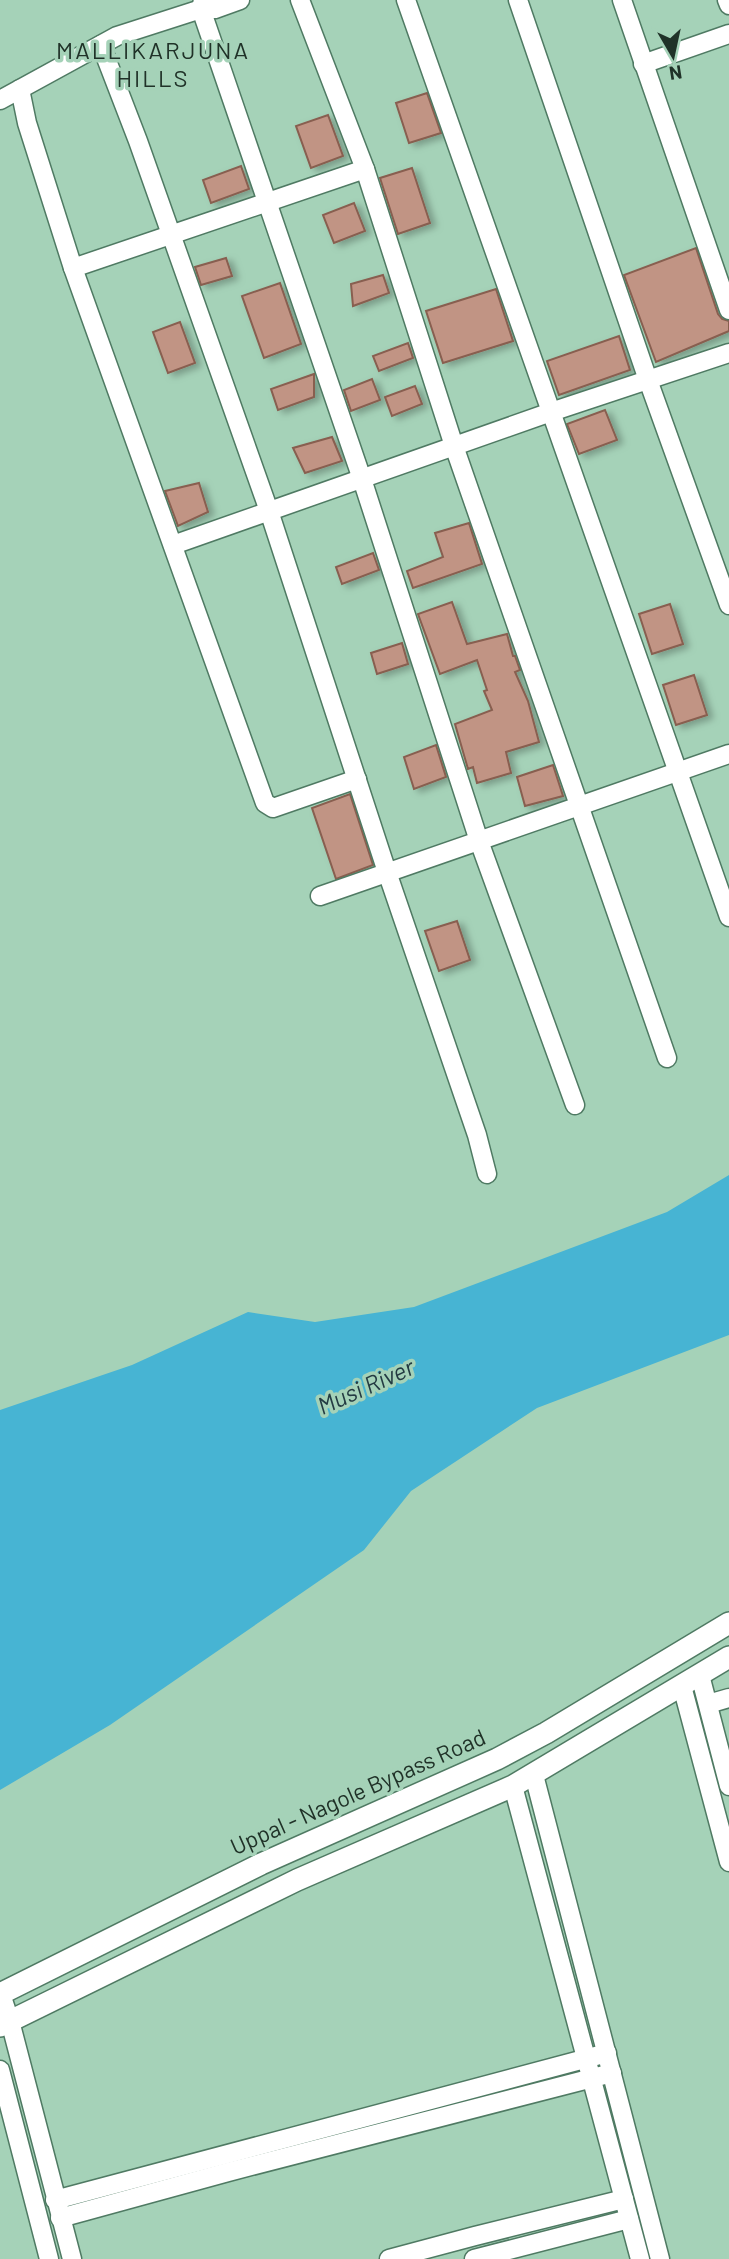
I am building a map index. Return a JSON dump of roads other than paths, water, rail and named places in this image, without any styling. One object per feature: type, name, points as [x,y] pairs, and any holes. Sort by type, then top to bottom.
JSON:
[{"type":"street","points":[[0,100],[117,37],[202,4],[215,9],[240,0]]},
{"type":"street","points":[[300,0],[365,169],[454,446],[667,1058]]},
{"type":"street","points":[[406,0],[729,917]]},
{"type":"street","points":[[518,0],[648,380],[729,605]]},
{"type":"street","points":[[621,0],[729,310]]},
{"type":"street","points":[[202,4],[362,479],[480,841],[575,1105]]},
{"type":"street","points":[[643,64],[729,34]]},
{"type":"street","points":[[101,46],[138,141],[269,511],[387,872],[477,1135],[487,1174]]},
{"type":"street","points":[[20,89],[27,123],[73,268],[265,803],[273,808],[357,779]]},
{"type":"street","points":[[73,268],[365,169]]},
{"type":"street","points":[[173,545],[551,412],[729,353]]},
{"type":"street","points":[[320,896],[729,754]]},
{"type":"street","name":"Uppal - Nagole Bypass Road","points":[[0,1994],[261,1864],[506,1754],[546,1733],[729,1623]]},
{"type":"street","points":[[5,2023],[297,1880],[513,1786],[729,1657]]},
{"type":"street","points":[[691,1680],[708,1704],[729,1786]]},
{"type":"street","points":[[691,1680],[729,1862]]},
{"type":"street","points":[[708,1704],[729,1698]]},
{"type":"street","points":[[534,1775],[660,2259]]},
{"type":"street","points":[[513,1786],[640,2259]]},
{"type":"street","points":[[0,1994],[5,2023],[72,2259]]},
{"type":"street","points":[[55,2200],[607,2053]]},
{"type":"street","points":[[0,2070],[49,2259]]},
{"type":"street","points":[[60,2218],[612,2073]]},
{"type":"street","points":[[389,2259],[624,2199]]},
{"type":"street","points":[[474,2259],[629,2219]]},
{"type":"water","name":"Musi River","points":[[729,1175],[729,1335],[537,1408],[411,1491],[364,1550],[110,1725],[0,1790],[0,1410],[132,1365],[248,1312],[315,1322],[414,1307],[667,1212]]},
{"type":"district","name":"MALLIKARJUNA HILLS","points":[[153,65]]}]
